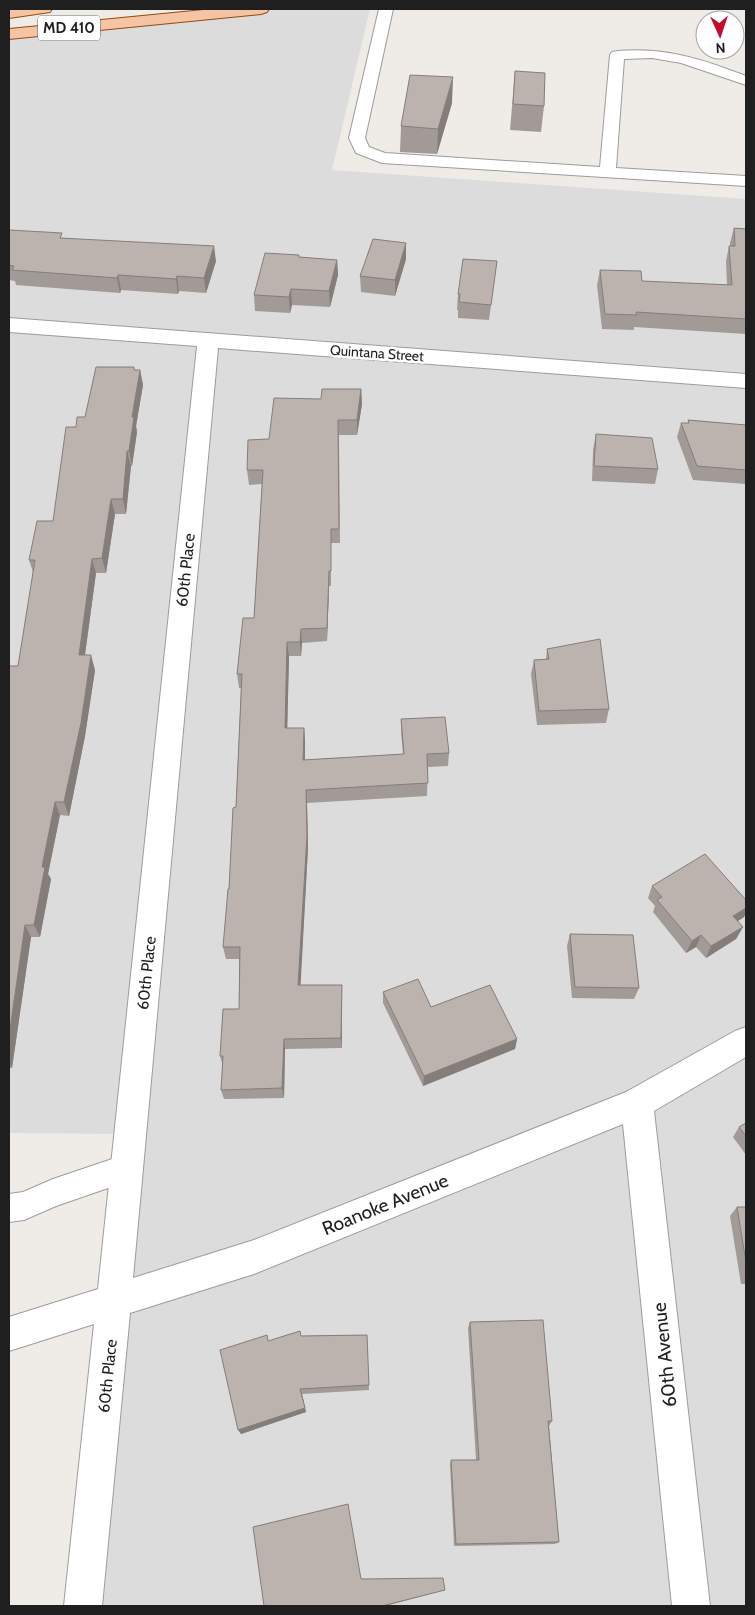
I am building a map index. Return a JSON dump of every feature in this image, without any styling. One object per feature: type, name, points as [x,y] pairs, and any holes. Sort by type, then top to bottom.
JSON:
[{"type":"main road","name":"MD 410","points":[[9,13],[44,9]]},
{"type":"main road","name":"MD 410","points":[[9,34],[262,9]]},
{"type":"street","name":"Quintana Street","points":[[9,325],[746,382]]},
{"type":"street","name":"60th Place","points":[[83,1606],[208,340]]},
{"type":"street","name":"Roanoke Avenue","points":[[9,1334],[254,1257],[637,1103],[746,1040]]},
{"type":"street","name":"60th Avenue","points":[[637,1103],[691,1606]]},
{"type":"lane","points":[[386,9],[357,138],[362,150],[382,158],[746,181]]},
{"type":"lane","points":[[608,172],[617,55],[641,52],[688,59],[746,82]]},
{"type":"lane","points":[[9,1208],[24,1206],[53,1193],[127,1168]]},
{"type":"shaded area","points":[[261,9],[370,9],[332,170],[746,199],[746,1606],[83,1606],[130,1134],[9,1133],[9,34]]},
{"type":"building","points":[[515,71],[545,73],[544,106],[513,104]]},
{"type":"building","points":[[410,75],[453,77],[438,129],[401,126]]},
{"type":"building","points":[[734,228],[746,229],[746,319],[636,312],[637,315],[605,314],[600,270],[641,271],[642,281],[732,285],[729,246],[735,246]]},
{"type":"building","points":[[9,230],[62,233],[60,238],[214,246],[204,278],[177,276],[176,279],[118,275],[117,278],[12,270],[14,266],[9,265]]},
{"type":"building","points":[[373,239],[406,243],[395,280],[360,276]]},
{"type":"building","points":[[265,253],[337,260],[329,291],[291,289],[289,297],[254,295]]},
{"type":"building","points":[[463,259],[497,261],[491,305],[459,302],[460,294],[458,294]]},
{"type":"building","points":[[96,367],[134,367],[134,370],[140,370],[132,417],[134,417],[129,451],[127,451],[123,499],[111,499],[102,558],[92,559],[79,655],[91,655],[81,723],[64,802],[55,802],[42,867],[45,867],[34,925],[25,925],[9,1036],[9,666],[18,666],[35,560],[29,560],[37,521],[53,521],[66,427],[76,427],[77,417],[85,417]]},
{"type":"building","points":[[322,389],[361,389],[357,420],[338,420],[339,529],[331,529],[331,571],[329,571],[327,628],[301,629],[300,642],[287,642],[285,728],[304,728],[303,760],[404,754],[401,719],[445,717],[449,753],[427,754],[428,783],[306,790],[307,836],[298,985],[342,985],[341,1038],[284,1039],[282,1088],[221,1090],[223,1056],[220,1056],[223,1009],[239,1009],[240,947],[223,947],[229,889],[233,808],[236,807],[242,674],[237,674],[243,618],[254,618],[263,470],[247,470],[248,440],[269,439],[274,398],[321,399]]},
{"type":"building","points":[[688,420],[746,425],[746,470],[697,466],[681,423],[689,423]]},
{"type":"building","points":[[596,434],[652,438],[658,469],[594,466]]},
{"type":"building","points":[[600,639],[609,709],[539,711],[534,660],[549,659],[547,649]]},
{"type":"building","points":[[705,854],[746,900],[746,908],[733,916],[743,927],[711,946],[701,935],[692,941],[657,900],[662,897],[652,886]]},
{"type":"building","points":[[570,934],[633,935],[639,988],[575,987]]},
{"type":"building","points":[[418,979],[431,1007],[490,985],[517,1039],[424,1076],[383,992]]},
{"type":"building","points":[[746,1123],[746,1136],[739,1127]]},
{"type":"building","points":[[737,1207],[746,1207],[746,1262]]},
{"type":"building","points":[[543,1320],[552,1421],[548,1421],[559,1542],[456,1544],[451,1460],[479,1460],[470,1322]]},
{"type":"building","points":[[300,1331],[301,1336],[367,1335],[369,1385],[300,1389],[305,1408],[238,1430],[220,1350],[267,1335],[268,1341]]},
{"type":"building","points":[[348,1504],[361,1579],[443,1578],[445,1590],[382,1606],[264,1606],[253,1527]]}]
